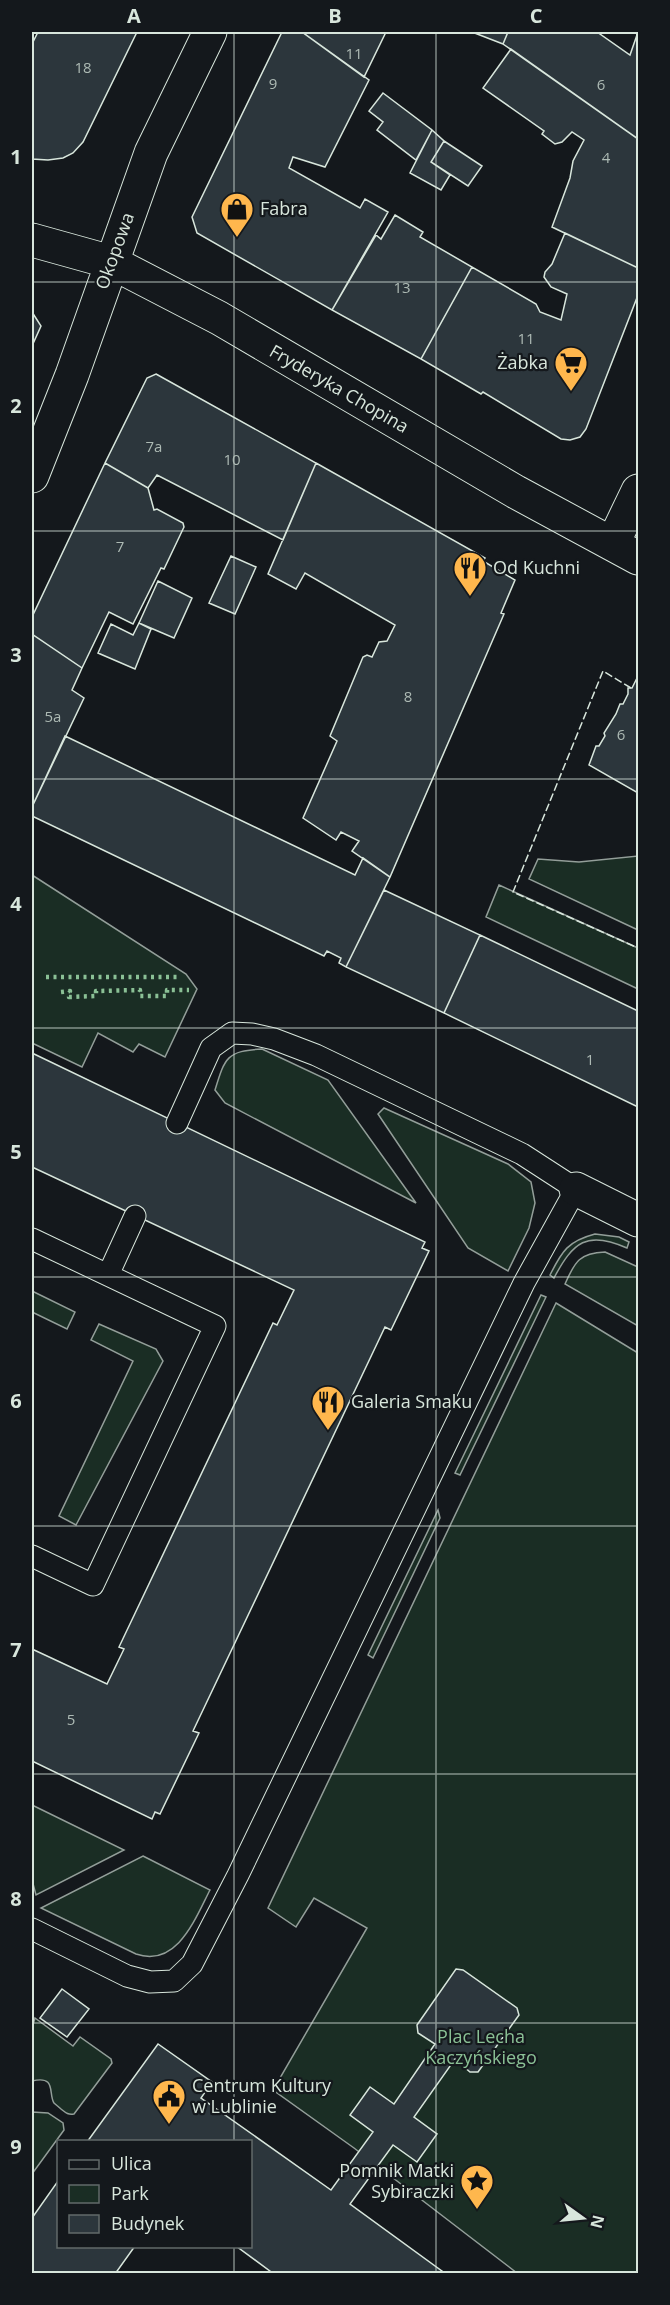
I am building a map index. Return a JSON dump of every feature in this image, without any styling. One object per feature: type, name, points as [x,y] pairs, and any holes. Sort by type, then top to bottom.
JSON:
[{"type":"street","name":"Okopowa","points":[[32,476],[72,375],[151,153],[210,32]]},
{"type":"street","name":"Fryderyka Chopina","points":[[32,240],[111,262],[219,318],[516,492],[626,551]]},
{"type":"street","points":[[626,551],[639,491]]},
{"type":"street","points":[[576,1189],[639,1220]]},
{"type":"lane","points":[[32,1929],[127,1976],[150,1982],[174,1981],[192,1964],[238,1875],[524,1283],[576,1189],[522,1154],[316,1055],[274,1038],[252,1034],[232,1033],[212,1048],[177,1123]]},
{"type":"lane","points":[[108,1275],[135,1216]]},
{"type":"lane","points":[[32,1239],[215,1326],[93,1585],[32,1556]]},
{"type":"green space","points":[[638,856],[638,930],[529,879],[538,859],[579,862]]},
{"type":"green space","points":[[32,875],[186,974],[197,989],[165,1057],[139,1044],[133,1052],[98,1033],[82,1067],[32,1043]]},
{"type":"green space","points":[[499,885],[638,948],[638,989],[486,917]]},
{"type":"green space","points":[[262,1049],[328,1080],[416,1203],[225,1103],[215,1090],[225,1063],[234,1054]]},
{"type":"green space","points":[[384,1108],[508,1164],[531,1182],[535,1203],[529,1228],[508,1271],[468,1248],[378,1114]]},
{"type":"green space","points":[[595,1234],[619,1237],[629,1242],[627,1248],[601,1240],[591,1240],[575,1248],[554,1278],[550,1275],[567,1248],[578,1240]]},
{"type":"green space","points":[[605,1252],[638,1267],[638,1326],[565,1284],[575,1264],[584,1256]]},
{"type":"green space","points":[[32,1291],[75,1312],[67,1329],[32,1312]]},
{"type":"green space","points":[[541,1295],[546,1297],[460,1475],[455,1473]]},
{"type":"green space","name":"Plac Lecha Kaczyńskiego","points":[[556,1303],[638,1353],[638,2273],[517,2273],[354,2148],[273,2090],[367,1928],[314,1898],[296,1927],[268,1908]]},
{"type":"green space","points":[[99,1324],[156,1349],[163,1361],[76,1525],[59,1516],[133,1361],[91,1340]]},
{"type":"green space","points":[[438,1510],[440,1518],[373,1658],[368,1655]]},
{"type":"green space","points":[[32,1805],[124,1850],[36,1895],[32,1880]]},
{"type":"green space","points":[[143,1856],[210,1890],[183,1938],[163,1954],[150,1956],[136,1954],[41,1908]]},
{"type":"green space","points":[[35,2018],[73,2046],[80,2037],[111,2059],[112,2063],[74,2114],[67,2113],[54,2103],[48,2083],[40,2080],[32,2081],[32,2028]]},
{"type":"green space","points":[[32,2112],[48,2113],[63,2123],[64,2130],[32,2174]]},
{"type":"building","points":[[38,32],[137,32],[83,142],[73,153],[63,158],[32,159],[32,44]]},
{"type":"building","points":[[282,32],[302,32],[369,80],[325,167],[293,157],[289,168],[360,208],[365,199],[388,212],[332,310],[197,233],[192,217]]},
{"type":"building","points":[[302,32],[386,32],[364,77]]},
{"type":"building","points":[[472,32],[508,32],[503,44]]},
{"type":"building","points":[[508,32],[597,32],[630,55],[638,32],[638,139],[503,44]]},
{"type":"building","points":[[511,49],[638,139],[638,268],[552,227],[570,178],[573,161],[584,140],[572,132],[562,142],[555,144],[542,134],[544,131],[483,88]]},
{"type":"building","points":[[383,93],[432,130],[416,160],[377,130],[383,122],[369,111]]},
{"type":"building","points":[[432,130],[444,141],[431,162],[450,175],[441,190],[410,173]]},
{"type":"building","points":[[444,141],[482,166],[468,186],[431,162]]},
{"type":"building","points":[[395,215],[423,232],[420,237],[472,267],[421,359],[332,310],[376,235],[381,239]]},
{"type":"building","points":[[565,233],[638,268],[638,295],[586,429],[580,437],[570,440],[561,439],[483,392],[481,394],[421,359],[472,267],[536,304],[540,312],[561,320],[567,294],[551,287],[544,277]]},
{"type":"building","points":[[32,312],[41,326],[32,346]]},
{"type":"building","points":[[156,374],[316,463],[283,540],[157,475],[148,488],[105,463],[147,378]]},
{"type":"building","points":[[105,463],[148,488],[154,510],[157,509],[183,523],[184,527],[164,569],[161,568],[133,624],[109,612],[82,668],[32,634],[32,617]]},
{"type":"building","points":[[316,463],[485,558],[483,561],[515,580],[501,613],[504,614],[390,877],[352,851],[359,841],[341,832],[336,840],[303,818],[337,741],[330,736],[363,657],[367,655],[372,657],[379,642],[387,641],[395,625],[305,573],[296,589],[268,574]]},
{"type":"building","points":[[231,556],[256,567],[235,614],[209,603]]},
{"type":"building","points":[[158,581],[192,598],[174,638],[139,623]]},
{"type":"building","points":[[139,623],[151,629],[135,669],[98,653],[111,624],[133,635]]},
{"type":"building","points":[[32,634],[82,668],[72,690],[84,698],[32,807]]},
{"type":"building","points":[[638,676],[638,793],[589,765],[596,746],[599,746],[605,736],[604,733],[628,694],[628,688],[632,688]]},
{"type":"building","points":[[65,736],[355,875],[363,858],[390,877],[346,967],[339,963],[341,958],[327,951],[324,956],[32,816],[32,807]]},
{"type":"building","points":[[384,890],[480,935],[444,1013],[346,967]]},
{"type":"building","points":[[480,935],[638,1011],[638,1107],[444,1013]]},
{"type":"building","points":[[32,1053],[425,1242],[422,1248],[429,1251],[391,1330],[385,1327],[193,1731],[199,1733],[160,1814],[155,1812],[152,1819],[32,1761],[32,1649],[107,1684],[124,1649],[119,1647],[273,1323],[277,1325],[294,1290],[32,1167]]},
{"type":"building","name":"Centrum Kultury w Lublinie","points":[[456,1969],[463,1970],[517,2008],[519,2015],[478,2072],[470,2072],[455,2059],[414,2117],[437,2134],[417,2162],[393,2145],[350,2204],[446,2274],[274,2274],[239,2248],[252,2248],[252,2140],[88,2140],[158,2044],[212,2082],[201,2098],[331,2190],[373,2132],[350,2115],[370,2087],[394,2104],[435,2044],[418,2033],[417,2025]]},
{"type":"building","points":[[62,1989],[89,2009],[67,2037],[40,2018]]},
{"type":"building","points":[[57,2182],[57,2248],[134,2248],[115,2274],[32,2274],[32,2218]]},
{"type":"hedge","points":[[46,977],[179,977]]},
{"type":"hedge","points":[[61,992],[70,991],[69,997],[96,996],[96,991],[140,990],[140,996],[167,996],[167,990],[189,990]]},
{"type":"fence","points":[[631,688],[603,671],[513,892],[638,948]]},
{"type":"place","name":"Fabra","points":[[237,238]]},
{"type":"place","name":"Żabka","points":[[571,392]]},
{"type":"place","name":"Od Kuchni","points":[[470,597]]},
{"type":"place","name":"Galeria Smaku","points":[[328,1431]]},
{"type":"place","name":"Centrum Kultury w Lublinie","points":[[169,2125]]},
{"type":"place","name":"Pomnik Matki Sybiraczki","points":[[477,2210]]}]
